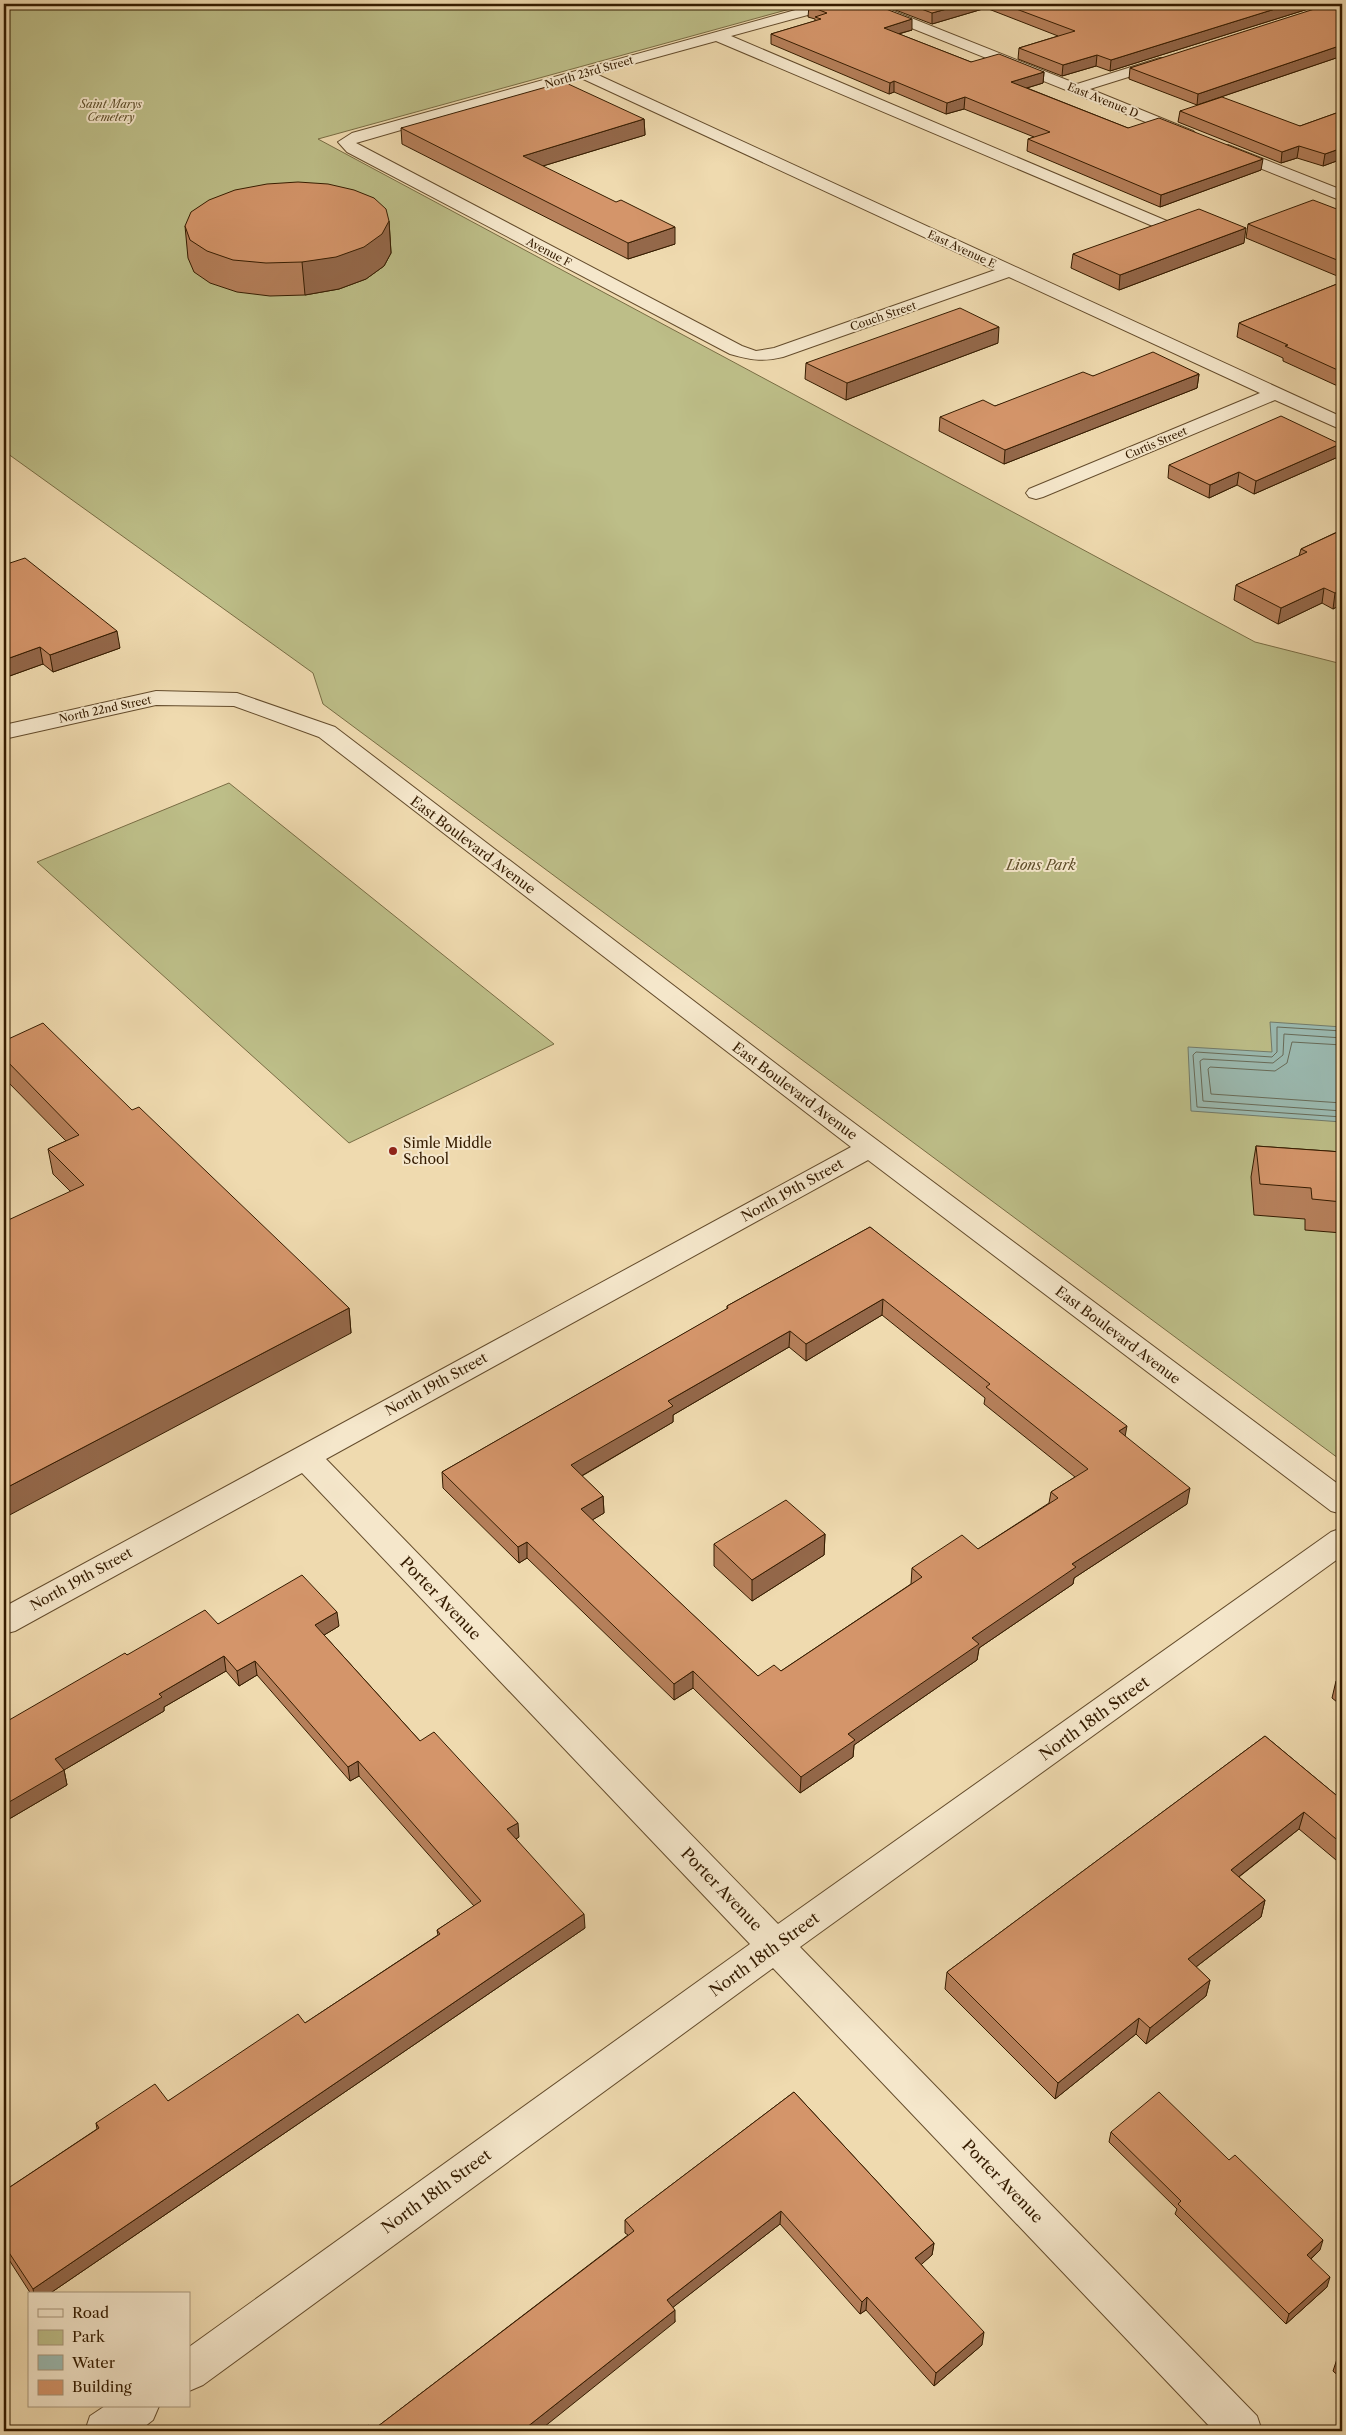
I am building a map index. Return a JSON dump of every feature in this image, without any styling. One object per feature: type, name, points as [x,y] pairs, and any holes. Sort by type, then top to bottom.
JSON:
[{"type":"street","name":"North 23rd Street","points":[[346,142],[357,136],[832,4]]},
{"type":"street","name":"East Avenue D","points":[[864,4],[1340,194]]},
{"type":"street","points":[[718,36],[1161,224]]},
{"type":"street","points":[[1076,89],[1179,56]]},
{"type":"street","name":"East Avenue E","points":[[582,74],[1342,424]]},
{"type":"street","name":"Avenue F","points":[[346,142],[353,149],[736,350],[755,356]]},
{"type":"street","name":"Couch Street","points":[[755,356],[777,353],[1010,271]]},
{"type":"street","name":"Curtis Street","points":[[1036,492],[1275,393]]},
{"type":"street","name":"North 22nd Street","points":[[4,732],[156,698],[237,700]]},
{"type":"street","name":"East Boulevard Avenue","points":[[237,700],[327,732],[869,1148],[1342,1503]]},
{"type":"street","name":"North 19th Street","points":[[4,1622],[869,1148]]},
{"type":"street","name":"Porter Avenue","points":[[305,1457],[1242,2431]]},
{"type":"street","name":"North 18th Street","points":[[190,2369],[776,1945],[1342,1540]]},
{"type":"street","points":[[105,2431],[136,2408]]},
{"type":"green space","name":"Lions Park","points":[[4,4],[808,4],[318,139],[1255,642],[1342,664],[1342,1461],[323,704],[313,673],[4,451]]},
{"type":"green space","points":[[229,783],[554,1044],[349,1143],[37,862]]},
{"type":"water","points":[[1270,1022],[1342,1027],[1342,1122],[1191,1111],[1188,1047],[1272,1052]]},
{"type":"building","points":[[817,4],[873,4],[912,19],[884,28],[971,62],[999,54],[1044,72],[1011,82],[1128,128],[1159,118],[1263,159],[1161,195],[1028,139],[1050,132],[965,97],[947,103],[894,81],[890,83],[771,34],[821,19],[815,17],[827,13],[809,6]]},
{"type":"building","points":[[908,4],[965,4],[932,13]]},
{"type":"building","points":[[1003,4],[1291,4],[1111,60],[1097,55],[1063,65],[1019,48],[1075,31]]},
{"type":"building","points":[[1330,4],[1342,4],[1342,45],[1198,94],[1130,68]]},
{"type":"building","points":[[564,82],[644,119],[523,156],[616,202],[621,200],[675,227],[628,243],[401,128]]},
{"type":"building","points":[[1222,97],[1300,126],[1342,111],[1342,148],[1325,154],[1299,146],[1282,152],[1180,111]]},
{"type":"building","points":[[298,182],[328,184],[354,190],[374,198],[386,209],[389,221],[382,234],[364,247],[336,257],[302,262],[266,263],[233,260],[207,251],[190,240],[185,226],[191,212],[209,200],[235,190],[267,184]]},
{"type":"building","points":[[1313,200],[1342,211],[1342,262],[1248,224]]},
{"type":"building","points":[[1199,209],[1246,228],[1120,275],[1073,254]]},
{"type":"building","points":[[1342,282],[1342,372],[1239,323]]},
{"type":"building","points":[[960,308],[999,327],[847,383],[806,363]]},
{"type":"building","points":[[1153,352],[1199,374],[1005,450],[940,417],[983,400],[995,406],[1083,372],[1093,376]]},
{"type":"building","points":[[1281,416],[1340,444],[1256,481],[1239,472],[1210,485],[1169,465]]},
{"type":"building","points":[[1342,530],[1342,590],[1335,593],[1324,588],[1281,608],[1236,585],[1307,552],[1301,549]]},
{"type":"building","points":[[25,558],[117,631],[50,655],[40,647],[4,660],[4,565]]},
{"type":"building","points":[[43,1023],[132,1110],[139,1107],[349,1308],[4,1489],[4,1222],[84,1185],[48,1149],[79,1135],[4,1058],[4,1041]]},
{"type":"building","points":[[1256,1146],[1342,1152],[1342,1202],[1312,1199],[1311,1188],[1260,1184]]},
{"type":"building","points":[[870,1227],[1127,1426],[1119,1431],[1190,1488],[1072,1564],[1076,1567],[972,1638],[979,1644],[848,1734],[855,1740],[801,1777],[693,1671],[674,1684],[527,1542],[518,1547],[442,1472],[728,1308],[727,1306]],"holes":[[[883,1299],[990,1384],[986,1387],[1088,1469],[1051,1492],[1058,1498],[978,1549],[962,1535],[912,1568],[922,1577],[781,1671],[774,1665],[758,1676],[581,1509],[603,1496],[571,1465],[673,1406],[668,1401],[790,1331],[806,1344]]]},
{"type":"building","points":[[786,1500],[825,1534],[752,1580],[714,1544]]},
{"type":"building","points":[[302,1575],[337,1612],[315,1625],[420,1741],[434,1732],[518,1823],[507,1829],[584,1914],[33,2289],[4,2245],[4,2191],[99,2128],[96,2123],[155,2084],[168,2101],[298,2014],[305,2023],[440,1934],[437,1930],[481,1901],[358,1761],[348,1767],[255,1661],[237,1671],[224,1656],[159,1694],[162,1697],[55,1759],[64,1770],[4,1805],[4,1723],[125,1653],[127,1655],[205,1610],[218,1624]]},
{"type":"building","points":[[1342,1676],[1342,1686],[1336,1681]]},
{"type":"building","points":[[1265,1736],[1342,1800],[1342,1844],[1304,1812],[1231,1870],[1265,1900],[1188,1959],[1210,1980],[1150,2028],[1139,2018],[1058,2083],[947,1972]]},
{"type":"building","points":[[794,2092],[934,2243],[915,2258],[984,2332],[936,2373],[867,2297],[862,2302],[781,2211],[667,2300],[675,2310],[522,2431],[361,2431],[369,2425],[373,2430],[634,2231],[625,2220]]},
{"type":"building","points":[[1159,2092],[1229,2160],[1235,2155],[1323,2240],[1307,2255],[1330,2277],[1289,2314],[1178,2204],[1181,2201],[1111,2132]]},
{"type":"place","name":"Simle Middle School","points":[[393,1151]]},
{"type":"park label","name":"Saint Marys Cemetery","points":[[111,110]]}]
